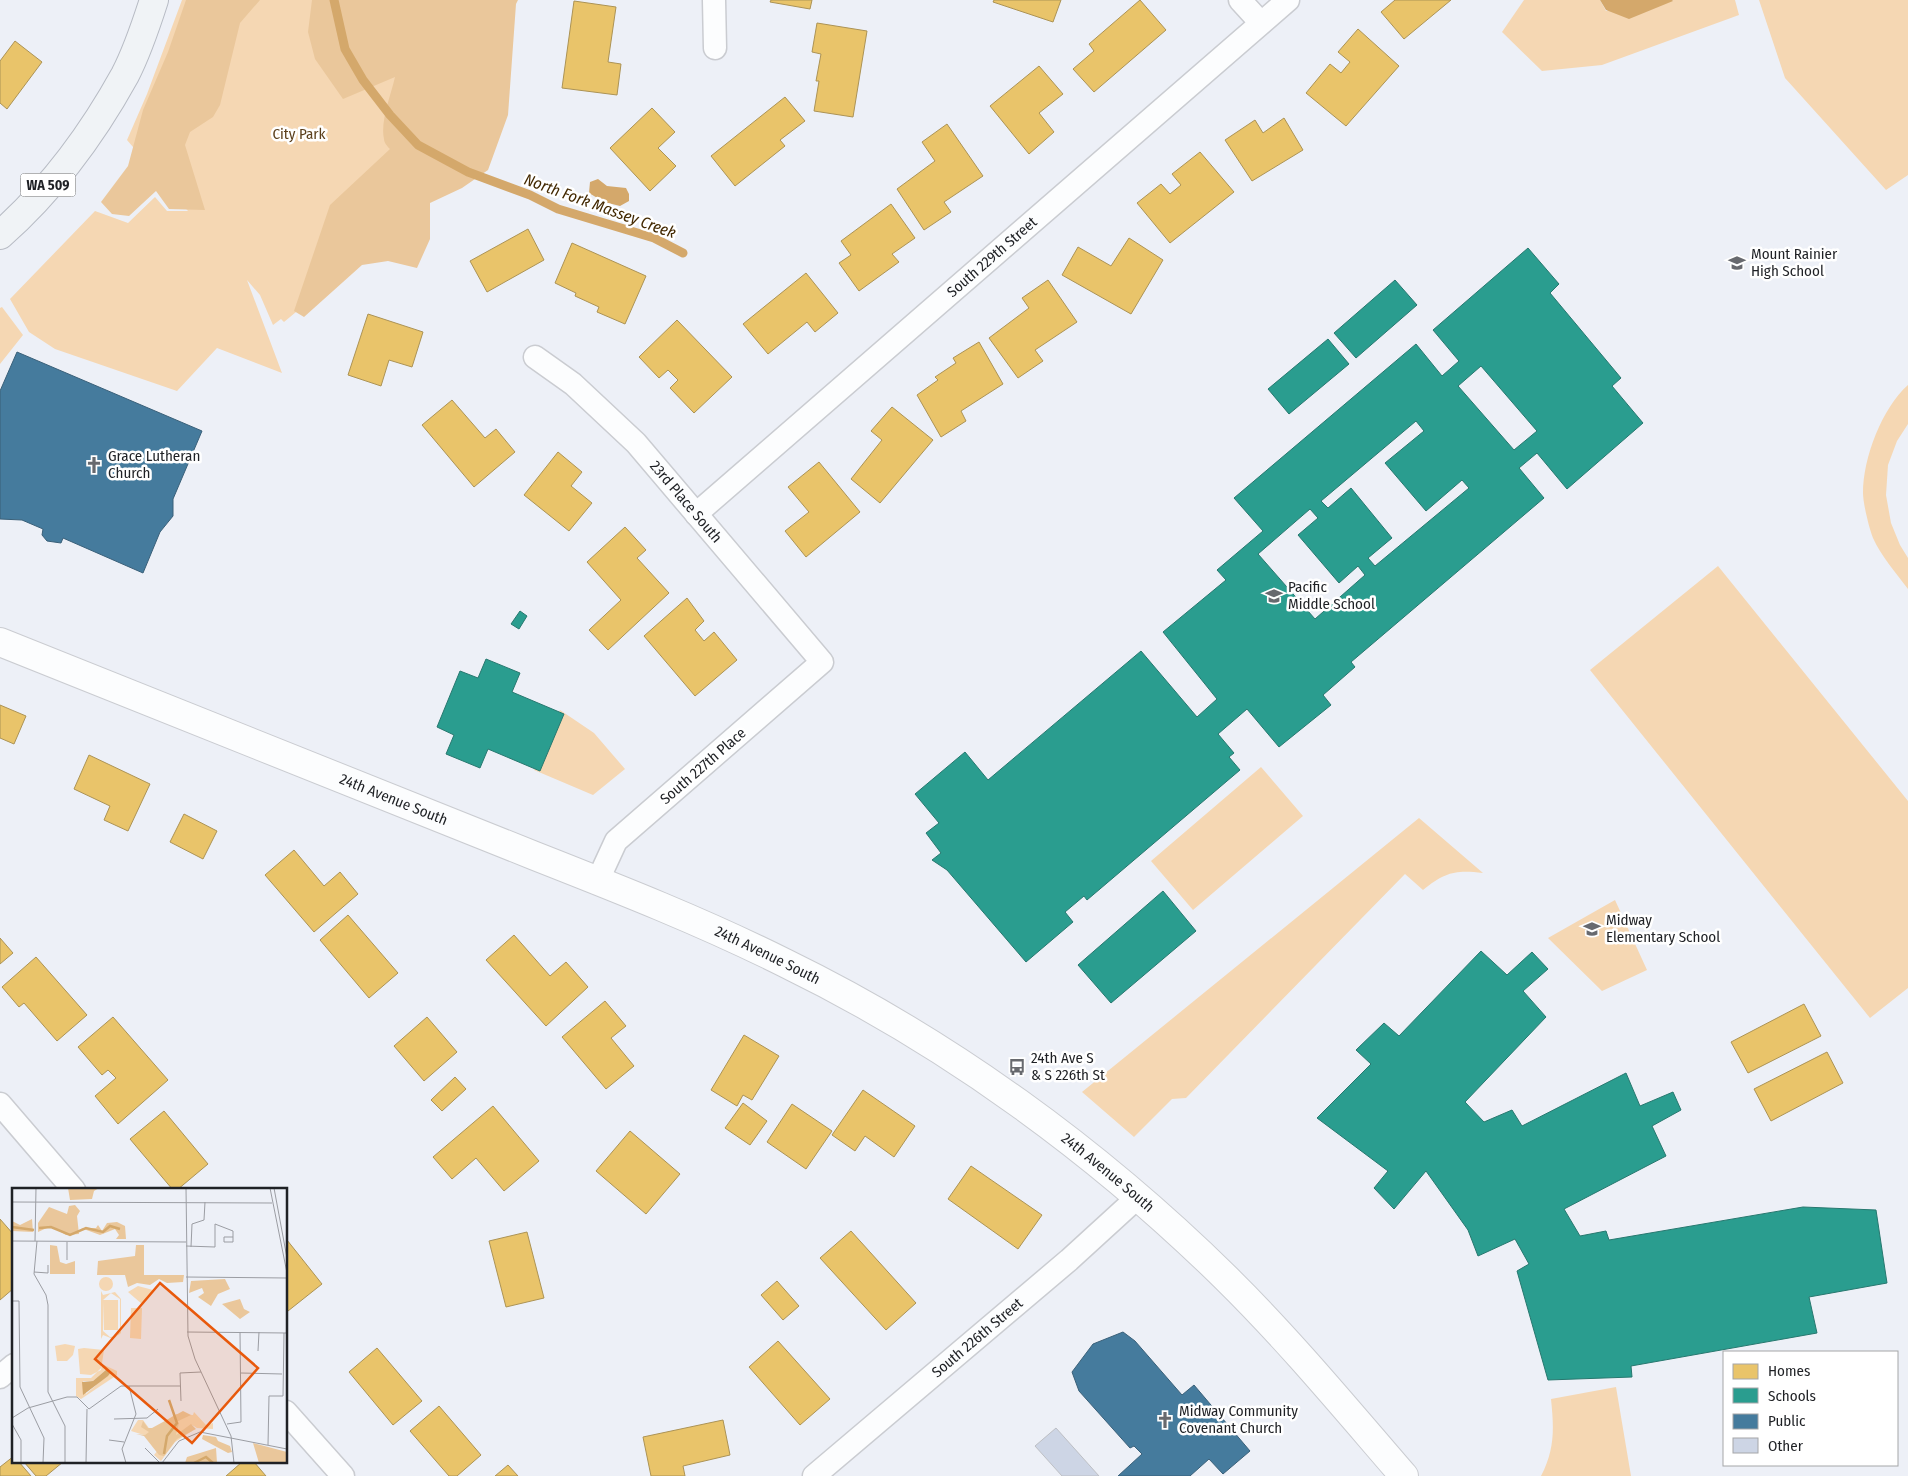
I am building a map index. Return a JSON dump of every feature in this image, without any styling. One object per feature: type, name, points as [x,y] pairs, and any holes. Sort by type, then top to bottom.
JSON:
[{"type":"main road","name":"WA 509","points":[[0,235],[42,192],[90,131],[125,74],[154,0]]},
{"type":"street","points":[[714,0],[715,48]]},
{"type":"street","points":[[1240,0],[1261,24]]},
{"type":"street","name":"South 229th Street","points":[[696,514],[1288,0]]},
{"type":"street","name":"23rd Place South","points":[[535,357],[573,384],[636,443],[822,662]]},
{"type":"street","name":"24th Avenue South","points":[[0,642],[598,880],[711,927],[787,963],[904,1028],[1038,1118],[1138,1197],[1225,1277],[1266,1318],[1404,1476]]},
{"type":"street","name":"South 227th Place","points":[[598,880],[616,841],[822,662]]},
{"type":"street","points":[[0,1104],[72,1188]]},
{"type":"street","name":"South 226th Street","points":[[814,1476],[1034,1289],[1138,1197]]},
{"type":"street","points":[[0,1377],[12,1367]]},
{"type":"street","points":[[288,1414],[343,1476]]},
{"type":"green space","name":"City Park","points":[[182,0],[503,0],[467,170],[284,322],[281,319],[273,325],[260,295],[247,280],[282,373],[217,348],[177,391],[55,349],[29,332],[10,299],[95,211],[128,223],[155,197],[167,211],[188,211],[127,140],[147,94]]},
{"type":"green space","points":[[1524,0],[1600,0],[1606,11],[1673,0],[1735,0],[1739,15],[1602,65],[1542,71],[1502,32]]},
{"type":"green space","points":[[1759,0],[1908,0],[1908,175],[1886,190],[1785,78]]},
{"type":"green space","points":[[2,307],[23,335],[0,364],[0,308]]},
{"type":"green space","points":[[1908,385],[1908,424],[1897,441],[1888,465],[1886,495],[1891,523],[1900,545],[1908,558],[1908,589],[1876,545],[1866,516],[1863,493],[1866,465],[1876,434],[1890,407]]},
{"type":"green space","points":[[1718,566],[1908,801],[1908,988],[1870,1018],[1590,670]]},
{"type":"green space","points":[[560,710],[594,733],[625,769],[593,795],[534,770]]},
{"type":"green space","points":[[1261,767],[1303,816],[1193,910],[1151,861]]},
{"type":"green space","points":[[1419,818],[1483,873],[1458,872],[1438,879],[1423,890],[1405,874],[1186,1098],[1172,1099],[1134,1137],[1082,1092]]},
{"type":"green space","points":[[1615,900],[1647,970],[1602,991],[1548,938]]},
{"type":"green space","points":[[1616,1387],[1631,1476],[1541,1476],[1551,1447],[1553,1419],[1551,1399]]},
{"type":"shaded area","points":[[186,0],[260,0],[240,23],[220,105],[213,117],[190,132],[185,145],[205,210],[169,209],[156,191],[129,216],[112,214],[101,202],[128,166],[143,110],[168,52]]},
{"type":"shaded area","points":[[312,0],[518,0],[516,4],[508,115],[488,170],[462,188],[430,203],[430,239],[417,268],[388,261],[362,265],[304,317],[294,311],[330,205],[390,149],[384,140],[383,125],[395,77],[343,99],[315,59],[308,32]]},
{"type":"shaded area","points":[[1600,0],[1673,1],[1629,19],[1606,10]]},
{"type":"shaded area","points":[[598,179],[607,186],[626,188],[629,194],[629,201],[620,206],[604,202],[589,193],[590,182]]},
{"type":"building: Homes","points":[[771,0],[812,0],[810,9],[770,2]]},
{"type":"building: Homes","points":[[994,0],[1061,0],[1053,22],[993,2]]},
{"type":"building: Homes","points":[[1140,0],[1166,30],[1094,92],[1073,69],[1094,51],[1089,44]]},
{"type":"building: Homes","points":[[1395,0],[1451,0],[1404,39],[1381,12]]},
{"type":"building: Homes","points":[[574,1],[616,7],[608,62],[621,64],[617,95],[562,88]]},
{"type":"building: Homes","points":[[817,23],[867,31],[853,117],[814,111],[819,81],[816,81],[821,54],[812,52]]},
{"type":"building: Homes","points":[[1358,29],[1399,66],[1346,126],[1306,93],[1330,64],[1341,73],[1350,62],[1338,52]]},
{"type":"building: Homes","points":[[15,41],[42,62],[7,109],[0,103],[0,61]]},
{"type":"building: Homes","points":[[1039,66],[1063,94],[1039,113],[1054,132],[1029,154],[990,106]]},
{"type":"building: Homes","points":[[785,97],[805,121],[780,140],[785,146],[735,186],[711,156]]},
{"type":"building: Homes","points":[[652,108],[675,132],[658,148],[676,166],[650,191],[610,148]]},
{"type":"building: Homes","points":[[1284,118],[1303,150],[1252,181],[1225,140],[1255,120],[1263,133]]},
{"type":"building: Homes","points":[[947,124],[983,176],[944,202],[951,212],[924,230],[897,189],[935,161],[922,142]]},
{"type":"building: Homes","points":[[1200,152],[1234,192],[1170,243],[1137,203],[1161,184],[1170,194],[1181,185],[1172,174]]},
{"type":"building: Homes","points":[[891,204],[915,238],[892,254],[899,262],[859,291],[839,263],[851,255],[841,241]]},
{"type":"building: Homes","points":[[528,229],[544,260],[487,292],[470,261]]},
{"type":"building: Homes","points":[[1129,238],[1163,260],[1131,314],[1062,275],[1078,247],[1111,266]]},
{"type":"building: Homes","points":[[572,243],[646,276],[625,324],[597,312],[599,307],[575,296],[576,293],[555,283]]},
{"type":"building: Homes","points":[[806,273],[838,313],[815,332],[807,322],[768,354],[743,324]]},
{"type":"building: Homes","points":[[1048,280],[1077,322],[1035,350],[1043,361],[1018,378],[989,338],[1029,308],[1022,298]]},
{"type":"building: Homes","points":[[368,314],[423,332],[412,367],[389,360],[381,386],[348,375]]},
{"type":"building: Homes","points":[[677,320],[732,377],[694,413],[670,388],[678,380],[668,370],[659,378],[639,357]]},
{"type":"building: Homes","points":[[979,342],[1003,384],[961,411],[966,421],[941,437],[917,395],[938,380],[935,377],[956,363],[953,358]]},
{"type":"building: Homes","points":[[452,400],[485,438],[496,429],[515,452],[474,487],[422,425]]},
{"type":"building: Homes","points":[[892,407],[933,440],[880,503],[851,479],[882,440],[871,431]]},
{"type":"building: Homes","points":[[558,452],[582,472],[571,486],[592,503],[569,531],[524,495]]},
{"type":"building: Homes","points":[[819,462],[860,512],[806,557],[785,531],[809,512],[788,487]]},
{"type":"building: Homes","points":[[625,527],[646,550],[637,558],[669,593],[608,650],[589,630],[621,600],[587,562]]},
{"type":"building: Homes","points":[[687,598],[704,621],[695,630],[704,641],[714,632],[737,660],[695,696],[644,636]]},
{"type":"building: Homes","points":[[0,705],[26,716],[14,744],[0,738]]},
{"type":"building: Homes","points":[[89,755],[150,784],[128,831],[104,820],[110,806],[74,789]]},
{"type":"building: Homes","points":[[184,814],[217,831],[203,859],[170,842]]},
{"type":"building: Homes","points":[[294,850],[324,886],[340,872],[358,894],[314,932],[265,875]]},
{"type":"building: Homes","points":[[348,915],[398,973],[369,998],[320,940]]},
{"type":"building: Homes","points":[[514,935],[550,976],[566,962],[588,987],[546,1026],[486,960]]},
{"type":"building: Homes","points":[[0,938],[13,953],[0,964]]},
{"type":"building: Homes","points":[[36,957],[87,1015],[57,1041],[24,1003],[19,1007],[2,987]]},
{"type":"building: Homes","points":[[605,1001],[626,1026],[611,1038],[634,1066],[606,1089],[562,1037]]},
{"type":"building: Homes","points":[[1804,1004],[1821,1036],[1748,1073],[1731,1042]]},
{"type":"building: Homes","points":[[113,1017],[168,1080],[118,1124],[95,1096],[116,1078],[108,1070],[102,1075],[78,1047]]},
{"type":"building: Homes","points":[[427,1017],[457,1052],[424,1081],[394,1046]]},
{"type":"building: Homes","points":[[744,1035],[779,1056],[752,1100],[743,1095],[737,1106],[711,1090]]},
{"type":"building: Homes","points":[[1827,1052],[1843,1083],[1771,1121],[1754,1089]]},
{"type":"building: Homes","points":[[455,1077],[466,1089],[442,1111],[431,1100]]},
{"type":"building: Homes","points":[[863,1090],[915,1126],[894,1157],[865,1136],[855,1151],[832,1135]]},
{"type":"building: Homes","points":[[743,1103],[767,1121],[750,1145],[725,1128]]},
{"type":"building: Homes","points":[[792,1104],[832,1131],[806,1169],[767,1142]]},
{"type":"building: Homes","points":[[493,1106],[539,1161],[504,1191],[476,1158],[452,1179],[433,1157]]},
{"type":"building: Homes","points":[[164,1111],[208,1164],[179,1188],[171,1188],[130,1139]]},
{"type":"building: Homes","points":[[630,1131],[680,1174],[646,1214],[596,1171]]},
{"type":"building: Homes","points":[[971,1166],[1042,1215],[1018,1249],[948,1199]]},
{"type":"building: Homes","points":[[0,1219],[12,1233],[12,1290],[0,1300]]},
{"type":"building: Homes","points":[[851,1231],[916,1303],[886,1330],[820,1258]]},
{"type":"building: Homes","points":[[527,1232],[544,1298],[506,1307],[489,1241]]},
{"type":"building: Homes","points":[[288,1241],[322,1284],[288,1311]]},
{"type":"building: Homes","points":[[777,1281],[799,1306],[783,1320],[761,1295]]},
{"type":"building: Homes","points":[[778,1341],[830,1399],[800,1425],[749,1367]]},
{"type":"building: Homes","points":[[377,1348],[422,1401],[393,1425],[349,1372]]},
{"type":"building: Homes","points":[[439,1406],[481,1455],[457,1476],[449,1476],[410,1431]]},
{"type":"building: Homes","points":[[723,1420],[730,1455],[683,1466],[685,1476],[651,1476],[643,1437]]},
{"type":"building: Homes","points":[[12,1458],[12,1464],[21,1464],[31,1476],[0,1476],[0,1467]]},
{"type":"building: Homes","points":[[26,1464],[61,1464],[46,1476],[36,1476]]},
{"type":"building: Homes","points":[[240,1464],[256,1464],[266,1476],[226,1476]]},
{"type":"building: Homes","points":[[508,1465],[518,1476],[495,1476]]},
{"type":"building: Schools","points":[[1528,248],[1559,284],[1550,293],[1621,378],[1612,386],[1643,423],[1567,489],[1537,453],[1519,468],[1544,498],[1351,662],[1355,667],[1323,695],[1331,705],[1279,747],[1247,709],[1218,734],[1234,753],[1229,757],[1240,770],[1087,900],[1084,896],[1065,912],[1073,922],[1026,962],[947,870],[932,860],[941,853],[926,833],[939,823],[915,794],[965,752],[988,780],[1141,651],[1197,717],[1217,699],[1163,632],[1226,580],[1217,570],[1263,531],[1234,498],[1416,344],[1442,376],[1459,361],[1433,330]],"holes":[[[1481,366],[1537,431],[1514,450],[1458,386]],[[1416,421],[1424,431],[1385,463],[1426,511],[1462,480],[1469,488],[1375,566],[1368,558],[1392,538],[1351,488],[1328,508],[1321,501]],[[1310,509],[1318,518],[1298,535],[1339,583],[1358,566],[1365,575],[1315,619],[1258,554]]]},
{"type":"building: Schools","points":[[1395,280],[1417,305],[1356,358],[1334,333]]},
{"type":"building: Schools","points":[[1328,339],[1349,364],[1289,414],[1268,389]]},
{"type":"building: Schools","points":[[520,611],[527,616],[519,629],[511,624]]},
{"type":"building: Schools","points":[[486,659],[520,673],[512,692],[564,714],[540,771],[488,749],[480,768],[446,754],[454,735],[437,727],[460,671],[478,678]]},
{"type":"building: Schools","points":[[1163,891],[1196,931],[1111,1003],[1078,965]]},
{"type":"building: Schools","points":[[1481,951],[1507,975],[1532,952],[1548,969],[1523,991],[1546,1017],[1465,1102],[1484,1122],[1512,1110],[1522,1126],[1626,1073],[1640,1106],[1673,1092],[1681,1110],[1652,1126],[1666,1156],[1564,1209],[1580,1236],[1606,1231],[1609,1240],[1803,1207],[1876,1210],[1887,1283],[1809,1297],[1817,1333],[1631,1366],[1632,1377],[1548,1380],[1517,1271],[1529,1264],[1515,1239],[1478,1256],[1468,1230],[1426,1171],[1394,1209],[1374,1188],[1388,1171],[1317,1118],[1371,1064],[1356,1050],[1384,1023],[1399,1036]]},
{"type":"building: Public","name":"Grace Lutheran Church","points":[[17,352],[202,431],[173,499],[173,516],[160,532],[143,573],[63,538],[61,543],[47,541],[42,535],[43,529],[22,520],[0,519],[0,391]]},
{"type":"building: Public","name":"Midway Community Covenant Church","points":[[1123,1332],[1135,1341],[1182,1395],[1194,1385],[1250,1451],[1223,1474],[1209,1459],[1190,1476],[1118,1476],[1142,1454],[1134,1446],[1130,1448],[1079,1391],[1072,1372],[1093,1344]]},
{"type":"building: Other","points":[[1056,1428],[1099,1476],[1062,1476],[1035,1446]]},
{"type":"waterway","name":"North Fork Massey Creek","points":[[334,0],[345,49],[363,80],[390,115],[418,145],[468,172],[530,195],[558,209],[654,238],[683,253]]},
{"type":"place","name":"Mount Rainier High School","points":[[1737,263]]},
{"type":"place","name":"Grace Lutheran Church","points":[[94,465]]},
{"type":"place","name":"Pacific Middle School","points":[[1274,596]]},
{"type":"place","name":"Midway Elementary School","points":[[1592,929]]},
{"type":"place","name":"24th Ave S & S 226th St","points":[[1017,1067]]},
{"type":"place","name":"Midway Community Covenant Church","points":[[1165,1420]]}]
